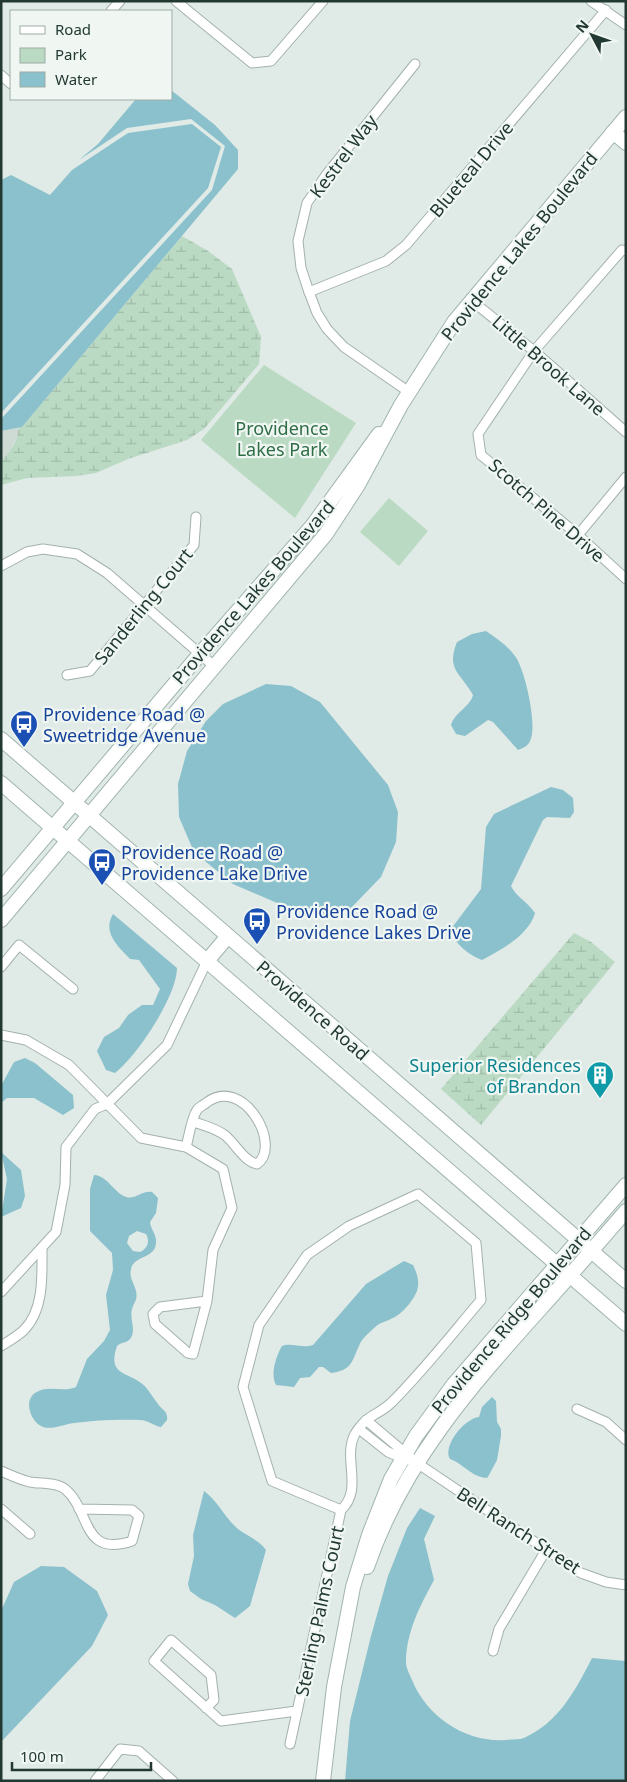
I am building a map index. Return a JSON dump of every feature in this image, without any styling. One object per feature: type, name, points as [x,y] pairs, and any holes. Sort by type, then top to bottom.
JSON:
[{"type":"street","points":[[176,1],[252,64],[271,62],[323,1]]},
{"type":"street","points":[[592,1],[626,26]]},
{"type":"street","name":"Blueteal Drive","points":[[308,292],[386,261],[406,245],[606,10]]},
{"type":"street","name":"Kestrel Way","points":[[409,392],[344,347],[327,329],[317,313],[308,292],[301,268],[298,241],[307,203],[326,175],[415,64]]},
{"type":"street","name":"Providence Lakes Boulevard","points":[[1,920],[326,534],[373,460],[409,392],[471,300],[626,117]]},
{"type":"street","points":[[613,132],[626,143]]},
{"type":"street","name":"Scotch Pine Drive","points":[[626,251],[622,250],[534,351],[478,434],[482,455],[578,535],[626,579]]},
{"type":"street","name":"Little Brook Lane","points":[[471,300],[534,351],[626,432]]},
{"type":"street","name":"Providence Lakes Boulevard","points":[[1,889],[200,654],[313,525],[401,406]]},
{"type":"street","points":[[578,535],[626,477]]},
{"type":"street","name":"Sanderling Court","points":[[67,674],[90,671],[145,606],[194,545],[196,517]]},
{"type":"street","points":[[1,566],[27,552],[43,549],[77,554],[92,562],[215,667]]},
{"type":"street","name":"Providence Road","points":[[1,739],[626,1280]]},
{"type":"street","name":"Providence Road","points":[[1,783],[626,1324]]},
{"type":"street","points":[[1,1292],[42,1250],[56,1232],[65,1185],[66,1146],[95,1109],[107,1104],[166,1045],[207,961],[228,936]]},
{"type":"street","points":[[1,967],[20,946],[73,989]]},
{"type":"street","points":[[1,1035],[26,1040],[69,1065],[90,1084],[141,1138],[186,1148],[223,1169],[232,1208],[213,1250],[207,1301],[193,1354],[188,1353],[155,1324],[153,1314],[160,1307],[207,1301]]},
{"type":"street","points":[[186,1148],[197,1110],[213,1098],[232,1095],[247,1104],[263,1131],[267,1142],[261,1161],[257,1164],[251,1163],[228,1138],[216,1129],[194,1122]]},
{"type":"street","name":"Providence Ridge Boulevard","points":[[323,1781],[334,1687],[353,1587],[366,1544],[385,1493],[404,1456],[454,1384],[626,1185]]},
{"type":"street","name":"Sterling Palms Court","points":[[290,1744],[341,1510],[347,1504],[354,1482],[351,1445],[366,1420],[392,1402],[481,1300],[476,1243],[418,1194],[349,1226],[307,1255],[259,1325],[243,1387],[272,1481],[341,1510]]},
{"type":"street","name":"Providence Ridge Boulevard","points":[[346,1629],[379,1537],[417,1463],[466,1394],[626,1211]]},
{"type":"street","points":[[1,1346],[23,1331],[34,1317],[42,1281],[42,1250]]},
{"type":"street","points":[[577,1409],[606,1422],[626,1440]]},
{"type":"street","points":[[366,1420],[404,1456]]},
{"type":"street","points":[[359,1429],[388,1452],[404,1456],[417,1463]]},
{"type":"street","name":"Bell Ranch Street","points":[[417,1463],[581,1573],[606,1582],[626,1585]]},
{"type":"street","points":[[1,1472],[30,1482],[52,1484],[64,1488],[79,1509],[90,1533],[103,1542],[116,1546],[132,1541],[140,1516],[132,1510],[79,1509]]},
{"type":"street","points":[[1,1509],[30,1534]]},
{"type":"street","points":[[493,1652],[499,1629],[546,1550]]},
{"type":"street","name":"Sterling Palms Court","points":[[206,1708],[214,1700],[211,1675],[171,1640],[154,1661],[206,1708],[221,1721],[297,1711]]},
{"type":"street","points":[[95,1781],[120,1749],[139,1751],[173,1781]]},
{"type":"shaded area","points":[[18,428],[19,433],[7,456],[1,461],[1,431]]},
{"type":"green space","points":[[182,236],[208,251],[232,269],[261,337],[259,364],[204,429],[187,440],[128,459],[96,473],[76,476],[27,478],[1,485],[1,461],[13,446],[18,428],[22,427]]},
{"type":"green space","name":"Providence Lakes Park","points":[[264,365],[356,423],[295,518],[201,440]]},
{"type":"green space","points":[[389,498],[428,531],[399,566],[360,532]]},
{"type":"green space","points":[[574,933],[591,942],[615,962],[481,1125],[441,1089]]},
{"type":"water","points":[[172,91],[215,125],[238,150],[238,169],[22,427],[1,431],[1,419],[212,190],[225,146],[191,119],[127,128],[79,160],[98,144],[135,100],[172,100]]},
{"type":"water","points":[[192,124],[221,147],[208,188],[1,413],[1,180],[11,175],[50,195],[72,170],[128,133]]},
{"type":"water","points":[[486,631],[505,645],[515,656],[523,673],[531,711],[532,734],[528,744],[518,750],[493,722],[488,720],[465,736],[456,734],[451,725],[453,720],[469,703],[473,695],[454,665],[454,651],[457,642],[472,634]]},
{"type":"water","points":[[266,684],[291,686],[320,702],[388,785],[398,812],[396,842],[381,877],[349,910],[328,917],[298,912],[233,884],[194,852],[179,817],[178,784],[187,751],[206,721],[223,704]]},
{"type":"water","points":[[551,787],[563,790],[573,798],[574,812],[570,818],[547,817],[543,820],[511,886],[535,913],[532,921],[521,935],[506,947],[482,960],[458,944],[451,929],[481,889],[486,827],[494,814]]},
{"type":"water","points":[[113,914],[177,968],[170,994],[154,1025],[134,1053],[115,1073],[106,1070],[97,1051],[104,1037],[119,1028],[128,1015],[142,1005],[153,1005],[160,989],[139,960],[130,959],[113,939],[109,927]]},
{"type":"water","points":[[25,1058],[35,1063],[73,1095],[74,1108],[63,1115],[34,1098],[7,1098],[1,1103],[1,1086],[14,1062]]},
{"type":"water","points":[[1,1152],[21,1170],[25,1196],[21,1208],[1,1217],[7,1179]]},
{"type":"water","points":[[94,1175],[103,1178],[126,1197],[129,1198],[145,1192],[152,1192],[158,1198],[156,1213],[150,1222],[156,1237],[155,1248],[148,1255],[136,1261],[131,1269],[131,1278],[136,1294],[131,1313],[132,1336],[129,1340],[117,1346],[115,1362],[120,1371],[144,1385],[166,1413],[167,1420],[161,1427],[143,1420],[99,1420],[47,1428],[39,1425],[30,1412],[31,1397],[40,1390],[71,1389],[76,1387],[87,1359],[104,1341],[110,1330],[106,1295],[113,1270],[112,1253],[90,1231],[90,1189]],"holes":[[[137,1231],[146,1234],[148,1242],[145,1248],[140,1252],[133,1251],[127,1243],[129,1236]]]},
{"type":"water","points":[[404,1261],[413,1265],[416,1271],[418,1284],[416,1294],[401,1313],[383,1322],[365,1336],[347,1368],[331,1373],[323,1367],[319,1367],[310,1377],[300,1378],[294,1387],[276,1385],[274,1381],[274,1365],[282,1346],[313,1345],[366,1284]]},
{"type":"water","points":[[492,1397],[496,1401],[497,1422],[501,1429],[501,1436],[497,1460],[487,1478],[472,1473],[450,1459],[448,1454],[449,1447],[456,1434],[467,1422],[479,1417],[482,1407]]},
{"type":"water","points":[[204,1491],[233,1524],[260,1543],[266,1550],[250,1606],[235,1618],[215,1605],[201,1599],[190,1591],[188,1584],[194,1556],[193,1535]]},
{"type":"water","points":[[420,1508],[435,1516],[424,1539],[434,1580],[411,1630],[406,1663],[408,1672],[427,1705],[450,1725],[463,1732],[491,1740],[522,1739],[547,1723],[565,1704],[592,1658],[626,1661],[626,1781],[345,1781],[350,1721],[371,1636],[388,1576],[407,1528]]},
{"type":"water","points":[[41,1566],[64,1567],[97,1591],[108,1615],[92,1646],[1,1742],[1,1611],[14,1582]]},
{"type":"place","name":"Providence Road @ Sweetridge Avenue","points":[[24,748]]},
{"type":"place","name":"Providence Road @ Providence Lake Drive","points":[[102,886]]},
{"type":"place","name":"Providence Road @ Providence Lakes Drive","points":[[257,945]]},
{"type":"place","name":"Superior Residences of Brandon","points":[[600,1099]]}]
